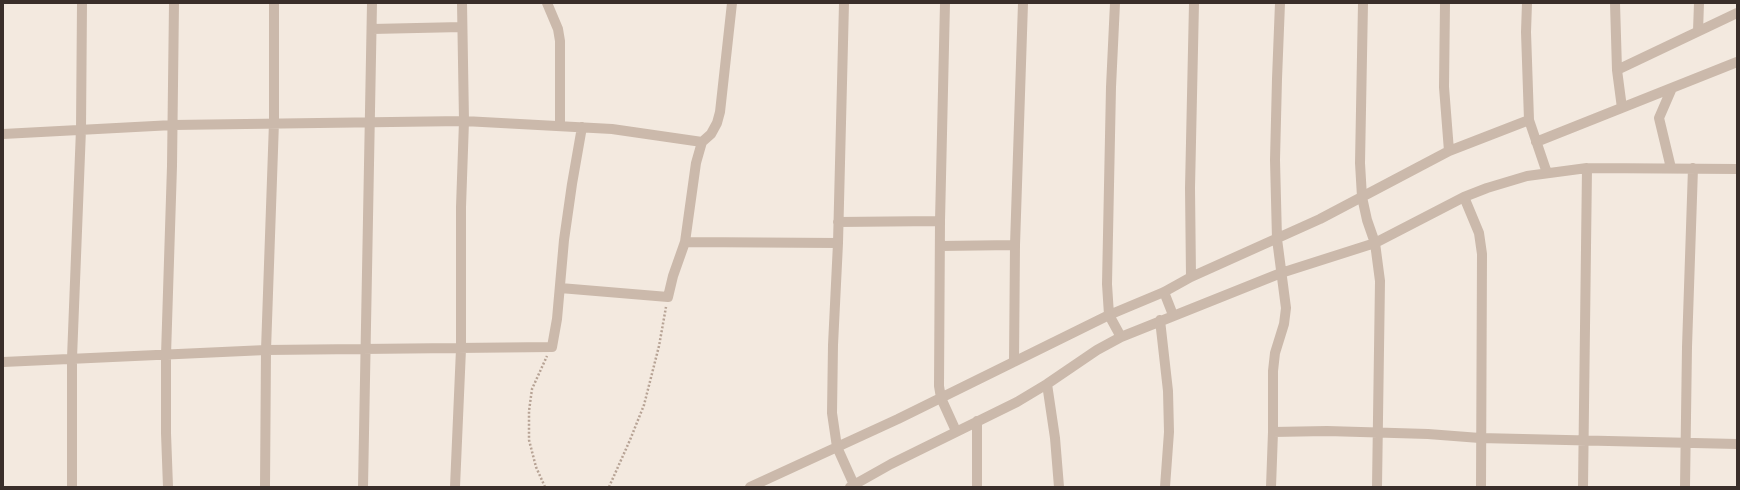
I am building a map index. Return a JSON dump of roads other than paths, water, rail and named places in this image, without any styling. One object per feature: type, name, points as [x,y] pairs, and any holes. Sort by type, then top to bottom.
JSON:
[{"type":"street","points":[[72,487],[72,358],[81,129],[82,3]]},
{"type":"street","points":[[168,487],[166,355],[173,125],[174,3]]},
{"type":"street","points":[[265,487],[266,350],[274,122],[274,3]]},
{"type":"street","points":[[363,487],[372,3]]},
{"type":"street","points":[[455,487],[461,349],[461,207],[464,121],[462,3]]},
{"type":"street","points":[[547,3],[558,29],[560,41],[560,125]]},
{"type":"street","points":[[560,288],[668,297],[673,276],[685,242],[696,163],[702,142],[711,134],[717,123],[720,112],[732,3]]},
{"type":"street","points":[[844,3],[832,413],[837,447],[853,486],[890,464],[1047,384],[1097,350],[1121,337],[1160,320],[1306,263],[1375,243],[1464,196],[1508,180],[1587,168],[1693,168],[1737,170]]},
{"type":"street","points":[[945,3],[940,221],[939,386],[941,398],[956,431]]},
{"type":"street","points":[[1014,362],[1015,244],[1023,3]]},
{"type":"street","points":[[1115,3],[1107,284],[1109,315],[1121,337]]},
{"type":"street","points":[[1191,277],[1190,188],[1194,3]]},
{"type":"street","points":[[1271,487],[1273,371],[1275,353],[1284,324],[1286,308],[1277,239],[1275,160],[1276,79],[1280,3]]},
{"type":"street","points":[[1363,3],[1360,163],[1362,197],[1379,261],[1381,304],[1377,432],[1377,487]]},
{"type":"street","points":[[1445,3],[1444,87],[1449,151]]},
{"type":"street","points":[[1527,3],[1526,32],[1529,120],[1547,173]]},
{"type":"street","points":[[1615,3],[1617,70],[1622,108]]},
{"type":"street","points":[[1698,31],[1699,3]]},
{"type":"street","points":[[1617,70],[1737,13]]},
{"type":"street","points":[[372,29],[462,27]]},
{"type":"street","points":[[1536,142],[1737,62]]},
{"type":"street","points":[[1671,168],[1659,118],[1672,88]]},
{"type":"street","points":[[750,487],[941,398],[1109,315],[1164,292],[1191,277],[1320,219],[1406,172],[1449,151],[1529,120]]},
{"type":"street","points":[[3,134],[81,129],[274,122],[464,121],[582,126],[702,142]]},
{"type":"street","points":[[3,362],[266,350],[552,347],[557,319],[570,192],[582,126]]},
{"type":"street","points":[[1583,487],[1585,439],[1587,168]]},
{"type":"street","points":[[1685,487],[1687,347],[1693,168]]},
{"type":"street","points":[[1464,196],[1479,233],[1482,254],[1480,438],[1481,487]]},
{"type":"street","points":[[838,222],[940,221]]},
{"type":"street","points":[[685,242],[838,243]]},
{"type":"street","points":[[940,246],[1015,244]]},
{"type":"street","points":[[1164,292],[1173,315]]},
{"type":"street","points":[[1160,320],[1168,391],[1168,432],[1165,487]]},
{"type":"street","points":[[1047,384],[1055,438],[1059,487]]},
{"type":"street","points":[[977,421],[977,487]]},
{"type":"street","points":[[1273,432],[1377,432],[1480,438],[1585,439],[1686,444],[1737,444]]}]
